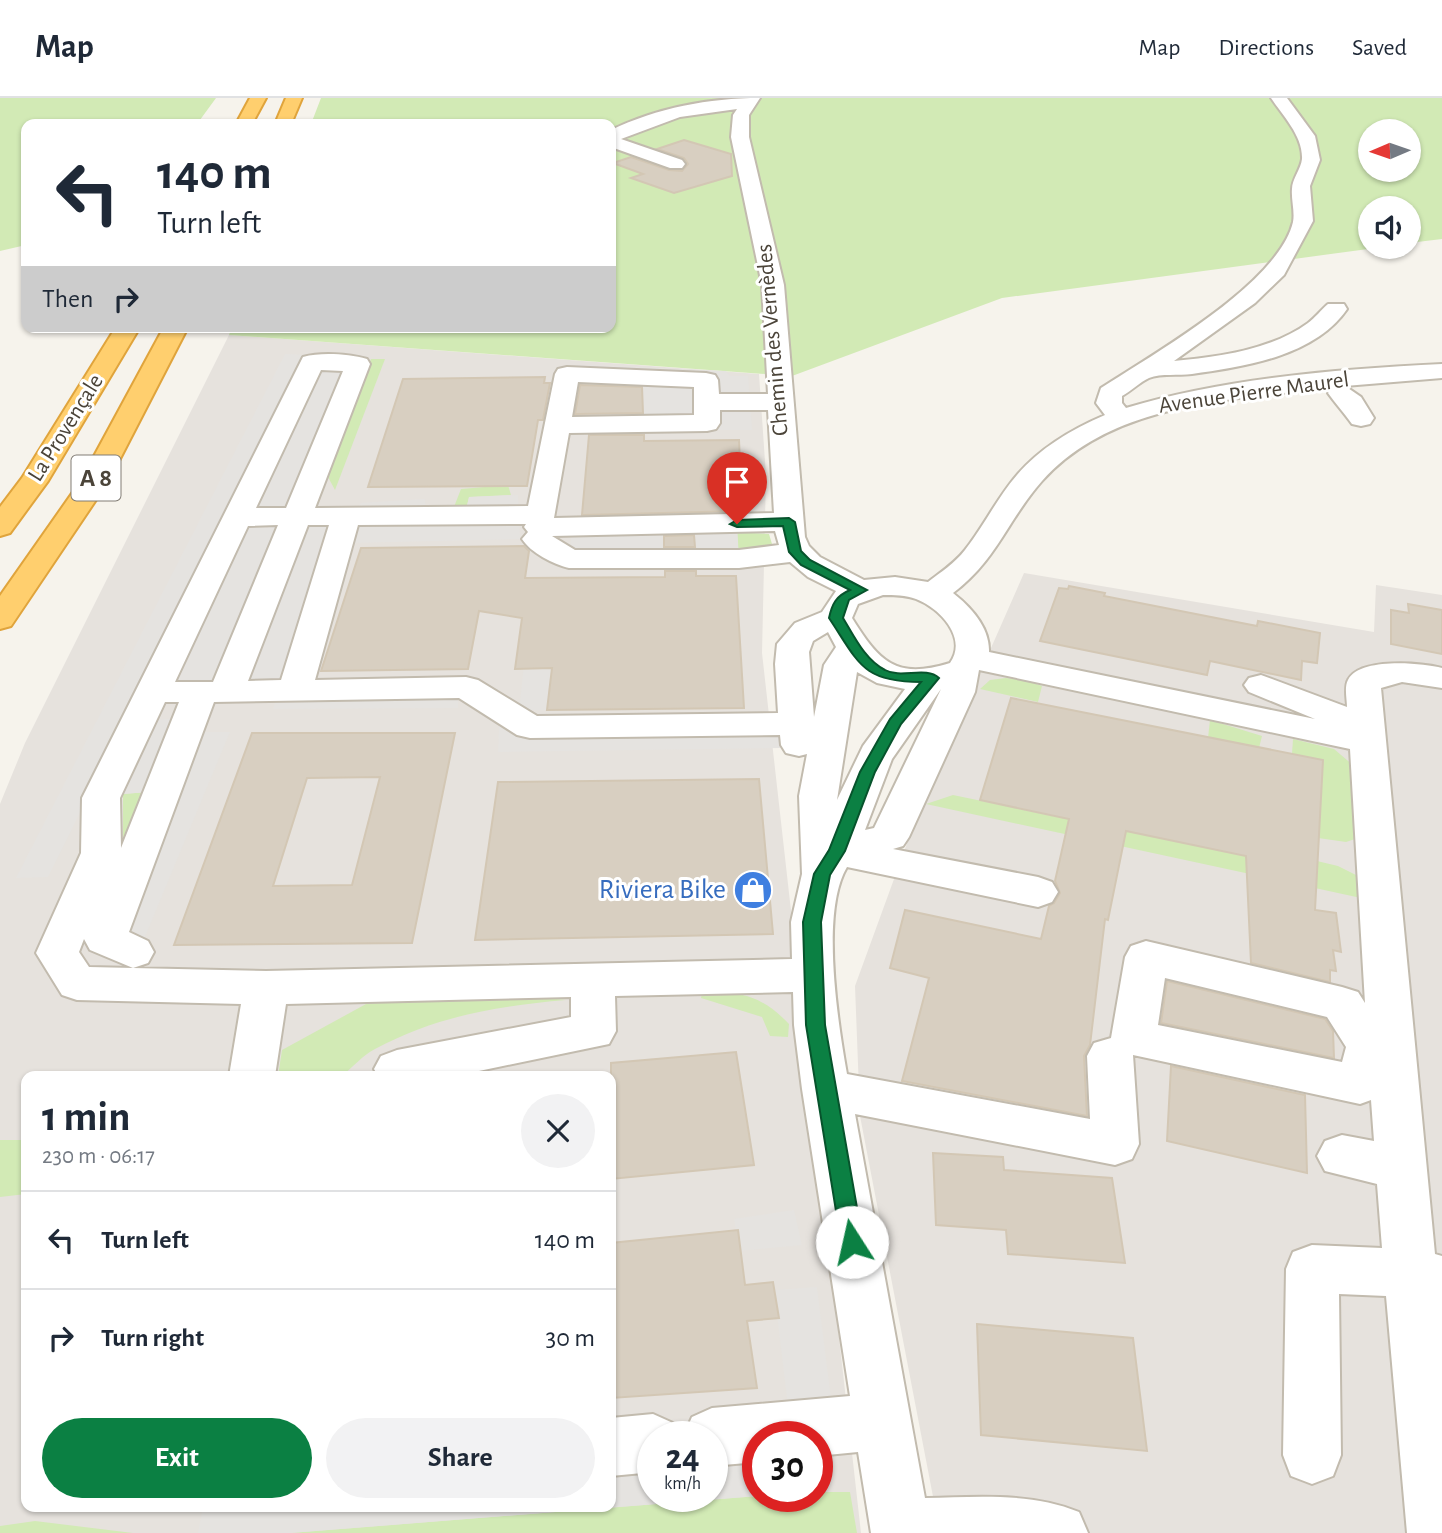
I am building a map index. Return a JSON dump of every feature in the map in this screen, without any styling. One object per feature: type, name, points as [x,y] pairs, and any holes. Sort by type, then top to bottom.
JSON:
[{"type":"highway","points":[[247,119],[258,98]]},
{"type":"highway","points":[[285,119],[294,98]]},
{"type":"highway","name":"La Provençale","points":[[0,527],[34,481],[124,333]]},
{"type":"highway","name":"La Provençale","points":[[0,619],[94,482],[173,333]]},
{"type":"street","points":[[1120,418],[1109,403],[1110,393],[1208,328],[1247,298],[1276,270],[1303,221],[1301,186],[1311,160],[1306,136],[1279,98]]},
{"type":"street","points":[[616,134],[660,116],[749,101]]},
{"type":"street","name":"Chemin des Vernèdes","points":[[749,101],[741,115],[740,136],[771,275],[789,522],[795,552]]},
{"type":"street","points":[[616,143],[676,164]]},
{"type":"street","points":[[1141,370],[1180,370],[1274,348],[1314,331],[1336,309]]},
{"type":"street","points":[[133,952],[104,939],[213,692],[296,517],[358,364],[312,362],[101,798],[101,853],[57,953],[77,983],[266,988],[813,975]]},
{"type":"street","points":[[539,527],[557,425],[567,374],[706,380],[708,423],[557,425]]},
{"type":"street","name":"Avenue Pierre Maurel","points":[[932,594],[961,572],[1042,464],[1072,439],[1120,418],[1171,402],[1335,380],[1441,382]]},
{"type":"street","points":[[987,538],[1016,531],[1039,506],[1065,469],[1106,441],[1149,423],[1243,404],[1441,382]]},
{"type":"street","points":[[1341,393],[1352,402],[1361,418]]},
{"type":"street","points":[[707,402],[779,402]]},
{"type":"street","points":[[236,517],[296,517],[342,530],[789,522]]},
{"type":"street","points":[[539,527],[569,559],[739,559],[795,552],[805,563],[860,590]]},
{"type":"street","points":[[295,691],[342,530]]},
{"type":"street","points":[[830,863],[889,836],[958,692],[955,669],[974,648],[965,627],[945,604],[932,594],[897,586],[860,590],[844,597],[838,607],[845,632],[865,662],[881,674],[910,680],[955,669],[1368,736]]},
{"type":"street","points":[[818,796],[800,782],[792,658],[794,643],[815,625],[845,632]]},
{"type":"street","points":[[845,632],[818,796],[830,863],[812,922],[816,1025],[900,1531],[1003,1527],[1058,1533]]},
{"type":"street","points":[[1437,1533],[1427,1276],[1401,1168],[1381,1049],[1368,736],[1363,682],[1386,672],[1414,672],[1442,678]]},
{"type":"street","points":[[1261,685],[1368,736]]},
{"type":"street","points":[[154,692],[466,687],[530,727],[780,724],[798,719]]},
{"type":"street","points":[[830,863],[1038,892]]},
{"type":"street","points":[[1146,957],[1342,1004],[1381,1049],[1360,1085],[1134,1038],[1146,957]]},
{"type":"street","points":[[397,1069],[593,1031],[593,980]]},
{"type":"street","points":[[253,1071],[266,988]]},
{"type":"street","points":[[825,1088],[1115,1144],[1110,1056]]},
{"type":"street","points":[[1342,1156],[1401,1168]]},
{"type":"street","points":[[1312,1455],[1312,1269],[1427,1276]]},
{"type":"street","points":[[728,1436],[883,1421]]},
{"type":"street","points":[[616,1447],[637,1445]]},
{"type":"shaded area","points":[[229,335],[759,374],[766,476],[762,653],[861,1533],[0,1533],[0,804],[25,743]]},
{"type":"shaded area","points":[[285,354],[308,355],[48,877],[16,878]]},
{"type":"shaded area","points":[[358,364],[300,507],[240,508],[310,367]]},
{"type":"shaded area","points":[[576,365],[726,371],[730,376],[748,376],[752,430],[573,430],[642,419],[643,410],[642,382],[577,383]]},
{"type":"shaded area","points":[[518,495],[520,539],[351,543],[352,517],[361,503],[425,499],[426,514],[466,510],[469,497]]},
{"type":"shaded area","points":[[344,524],[297,681],[158,684],[230,529]]},
{"type":"shaded area","points":[[737,524],[739,559],[569,559],[572,526]]},
{"type":"shaded area","points":[[1024,573],[1374,632],[1376,585],[1442,595],[1442,1533],[940,1533],[860,1116],[855,986],[917,816]]},
{"type":"shaded area","points":[[554,653],[547,710],[519,710],[525,654]]},
{"type":"shaded area","points":[[458,687],[458,708],[273,709],[279,691]]},
{"type":"shaded area","points":[[182,718],[148,792],[123,794],[155,720]]},
{"type":"shaded area","points":[[780,724],[780,748],[498,752],[499,726]]},
{"type":"shaded area","points":[[196,732],[230,732],[145,937],[106,936]]},
{"type":"shaded area","points":[[794,1210],[802,1245],[739,1251],[734,1219]]},
{"type":"shaded area","points":[[817,1287],[831,1398],[787,1399],[774,1290]]},
{"type":"shaded area","points":[[728,1437],[742,1437],[742,1497],[728,1498]]},
{"type":"shaded area","points":[[637,1445],[637,1506],[616,1507],[616,1447]]},
{"type":"shaded area","points":[[202,1512],[556,1512],[290,1533],[198,1533]]},
{"type":"green space","points":[[0,98],[216,98],[201,119],[21,119],[21,246],[0,251]]},
{"type":"green space","points":[[321,98],[1442,98],[1442,239],[1421,242],[1421,196],[1358,196],[1358,250],[1002,298],[792,376],[229,335],[616,333],[616,119],[313,119]]},
{"type":"green space","points":[[371,359],[385,359],[335,490],[328,477]]},
{"type":"green space","points":[[508,485],[511,495],[469,497],[466,510],[452,512],[461,489]]},
{"type":"green space","points":[[737,532],[769,534],[772,544],[768,551],[738,552]]},
{"type":"green space","points":[[990,680],[1025,680],[1042,686],[1038,702],[980,689]]},
{"type":"green space","points":[[1210,720],[1262,736],[1259,748],[1208,738]]},
{"type":"green space","points":[[1293,739],[1334,749],[1354,766],[1358,838],[1346,842],[1318,838],[1292,754]]},
{"type":"green space","points":[[148,792],[123,843],[123,794]]},
{"type":"green space","points":[[953,795],[1316,871],[1317,861],[1338,866],[1358,876],[1361,898],[926,804]]},
{"type":"green space","points":[[703,989],[740,994],[760,1001],[789,1024],[788,1037],[770,1036],[762,1017],[701,998]]},
{"type":"green space","points":[[530,996],[566,1000],[492,1009],[421,1028],[371,1052],[348,1071],[279,1071],[282,1050],[377,998]]},
{"type":"green space","points":[[0,1140],[21,1140],[21,1195],[0,1197]]},
{"type":"green space","points":[[833,1492],[850,1492],[857,1533],[290,1533],[556,1512],[616,1512],[616,1507],[637,1506],[637,1512],[728,1512],[728,1498],[742,1497],[742,1512],[833,1512]]},
{"type":"green space","points":[[35,1521],[133,1533],[0,1533],[0,1526]]},
{"type":"building","points":[[684,140],[731,154],[732,176],[674,193],[631,178],[643,174],[616,164],[631,157],[669,170],[682,171],[688,164],[684,158],[657,149]]},
{"type":"building","points":[[545,377],[544,383],[550,383],[543,420],[538,420],[527,486],[368,487],[403,379]]},
{"type":"building","points":[[580,385],[642,387],[643,413],[575,414]]},
{"type":"building","points":[[589,435],[644,435],[644,441],[739,440],[742,511],[582,515]]},
{"type":"building","points":[[694,535],[695,547],[664,547],[664,536]]},
{"type":"building","points":[[524,546],[529,551],[525,578],[665,577],[665,571],[696,571],[696,576],[736,576],[744,708],[547,710],[552,668],[515,669],[522,618],[479,611],[468,669],[321,671],[361,548]]},
{"type":"building","points":[[1069,586],[1105,593],[1104,596],[1257,626],[1258,621],[1320,633],[1317,663],[1302,661],[1301,680],[1210,661],[1207,675],[1040,641],[1059,588],[1068,589]]},
{"type":"building","points":[[1408,604],[1442,610],[1442,654],[1391,644],[1391,610],[1409,613]]},
{"type":"building","points":[[1011,698],[1323,760],[1315,910],[1336,913],[1341,952],[1333,950],[1336,971],[1330,970],[1330,982],[1251,963],[1246,856],[1126,831],[1108,920],[1105,919],[1090,1045],[1084,1056],[1087,1116],[902,1081],[929,978],[890,968],[905,910],[1041,939],[1049,906],[1060,893],[1055,881],[1069,819],[980,800]]},
{"type":"building","points":[[252,733],[455,733],[412,943],[174,945]],"holes":[[[380,777],[352,885],[273,886],[307,778]]]},
{"type":"building","points":[[759,779],[773,934],[475,940],[498,782]]},
{"type":"building","points":[[1167,981],[1325,1019],[1333,1031],[1334,1058],[1161,1023]]},
{"type":"building","points":[[736,1052],[754,1165],[616,1179],[616,1071],[611,1071],[611,1063]]},
{"type":"building","points":[[1171,1066],[1305,1095],[1307,1173],[1167,1141]]},
{"type":"building","points":[[933,1153],[1003,1157],[1004,1170],[1112,1178],[1125,1263],[1008,1254],[1006,1230],[936,1225]]},
{"type":"building","points":[[738,1230],[745,1285],[773,1282],[779,1318],[747,1321],[757,1388],[616,1398],[616,1242]]},
{"type":"building","points":[[977,1324],[1133,1338],[1147,1451],[981,1435]]},
{"type":"place","name":"Riviera Bike","points":[[753,890]]},
{"type":"route","points":[[737,524],[789,522],[795,552],[805,563],[860,590],[844,597],[836,618],[865,662],[881,674],[895,678],[932,678],[895,723],[867,772],[837,851],[822,874],[812,922],[816,1025],[852,1242]]}]
